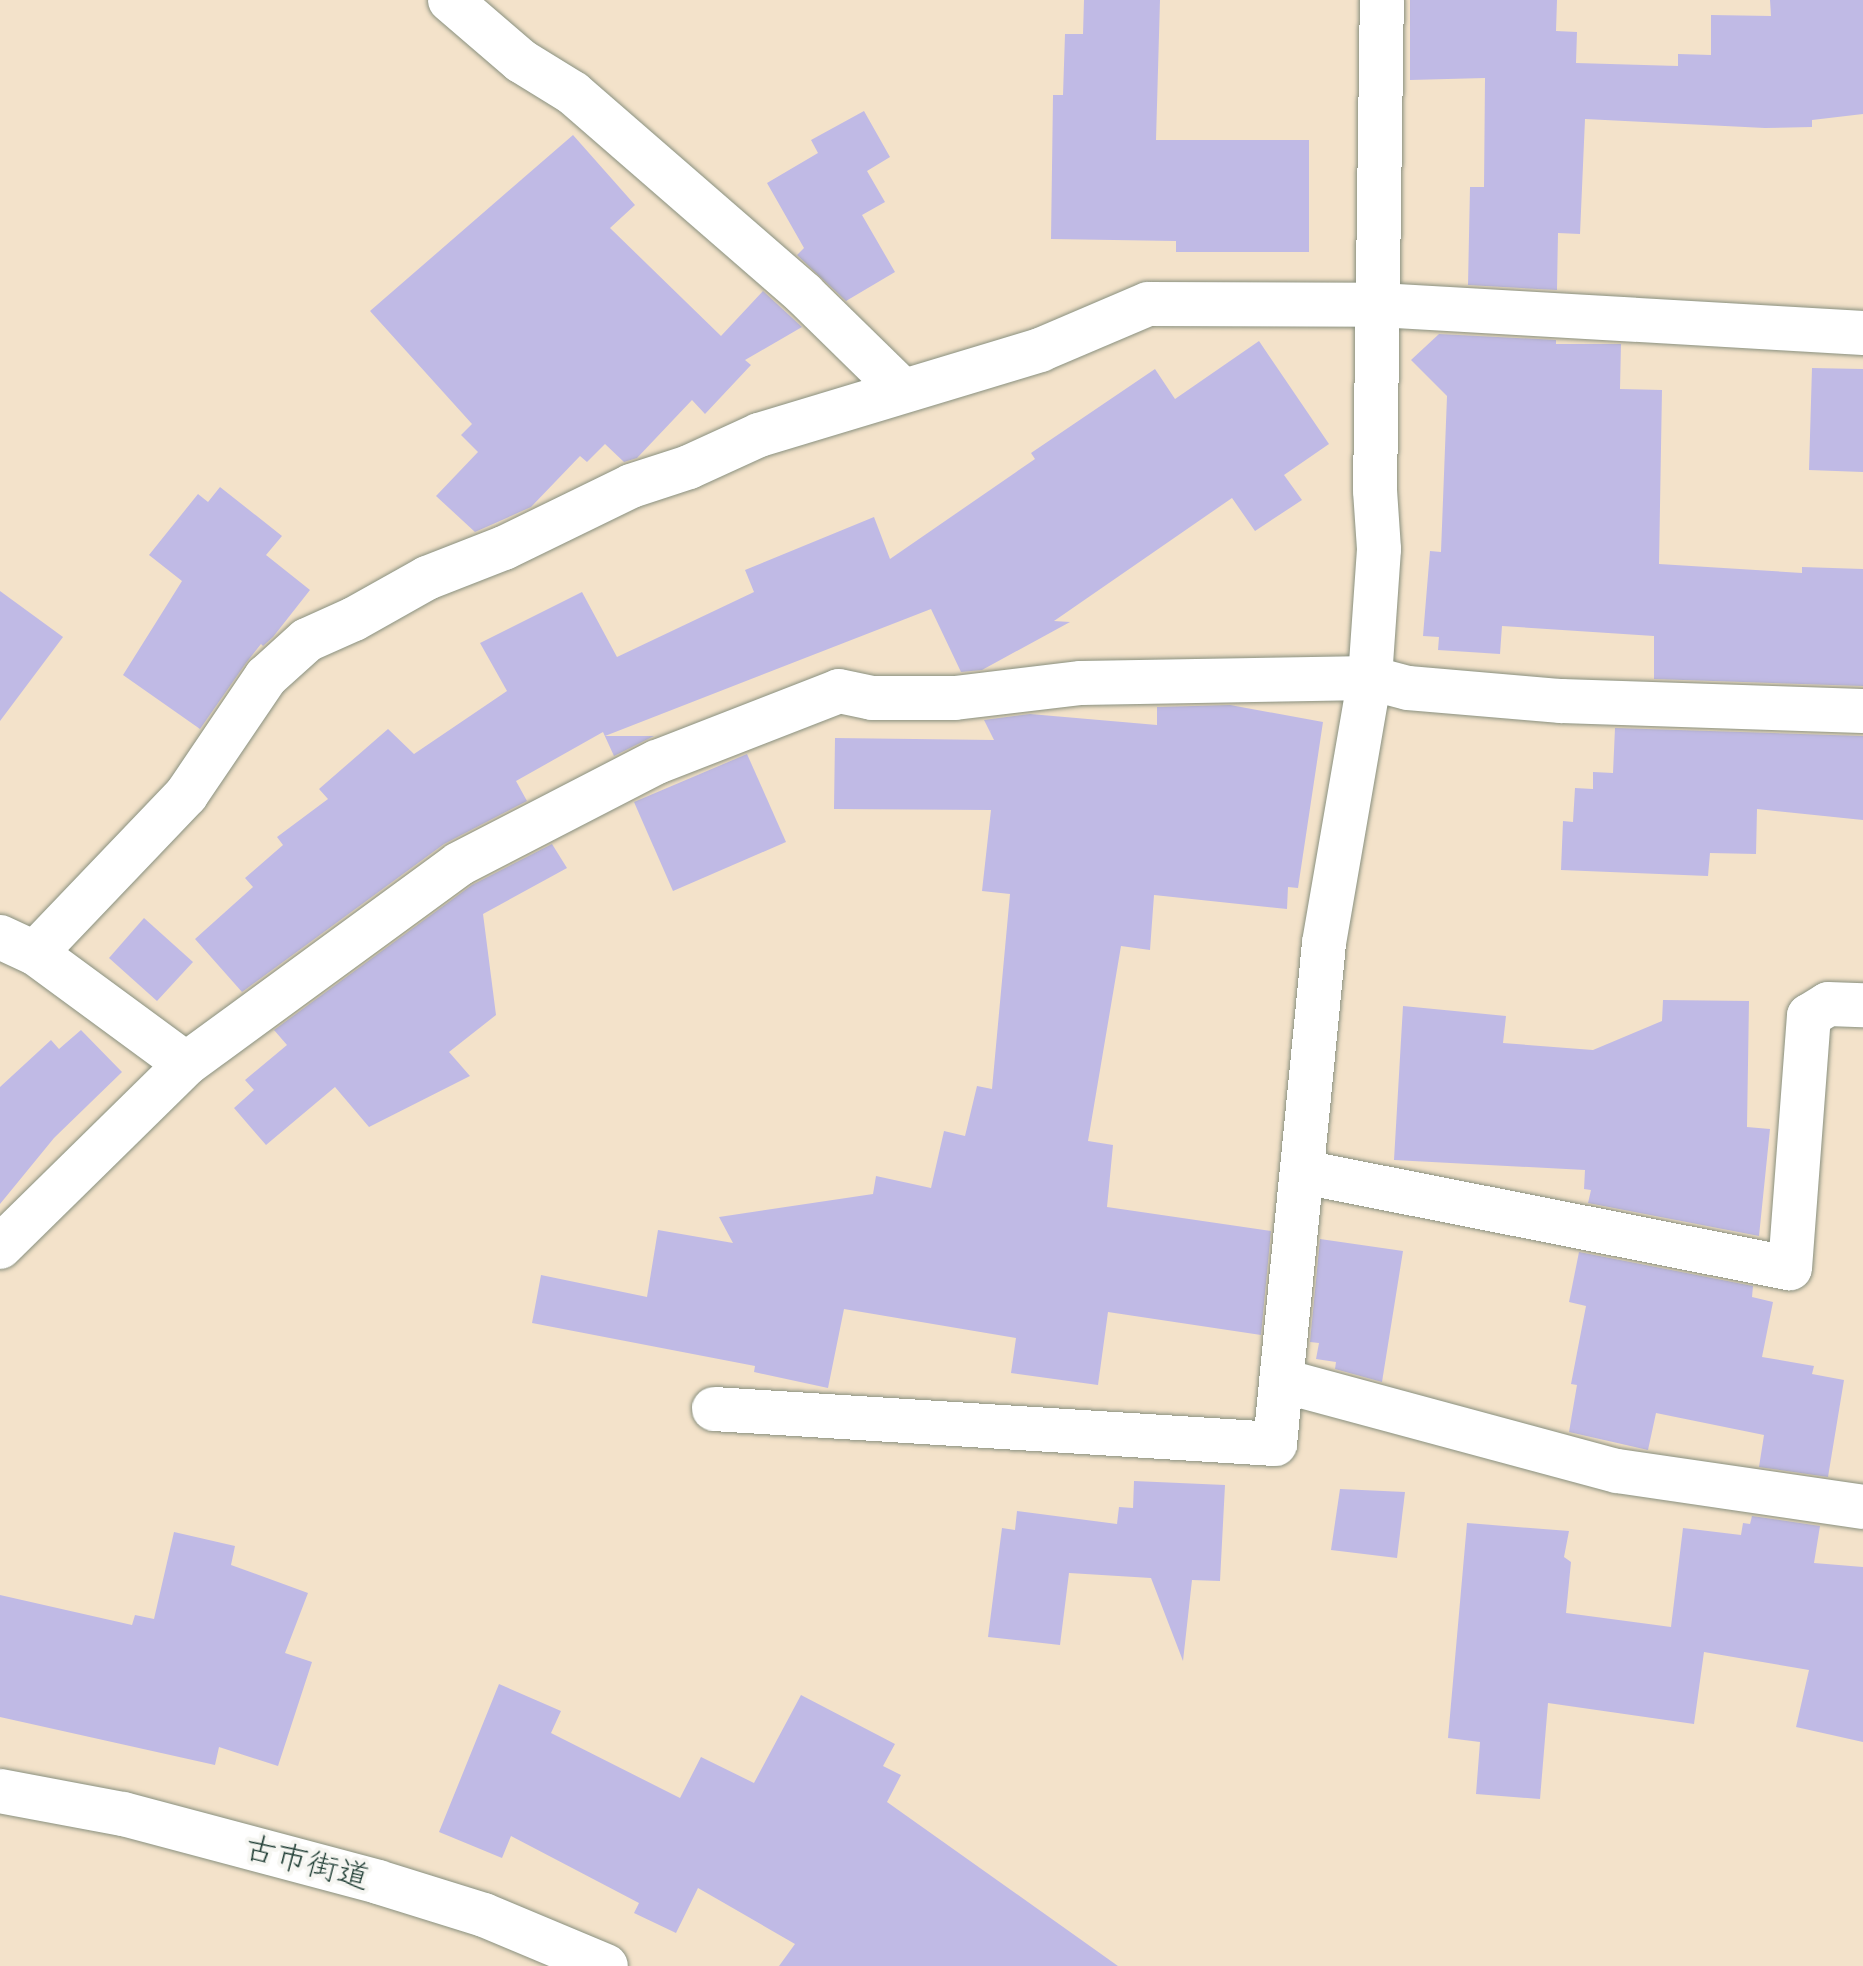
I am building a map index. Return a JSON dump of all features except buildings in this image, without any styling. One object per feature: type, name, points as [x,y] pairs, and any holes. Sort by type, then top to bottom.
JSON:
[{"type":"street","points":[[450,0],[521,61],[573,93],[804,294],[902,390]]},
{"type":"street","points":[[714,1409],[1275,1444],[1324,943],[1370,678],[1379,549],[1375,491],[1382,0]]},
{"type":"street","points":[[186,1064],[17,945],[186,795],[266,677],[307,640],[354,619],[427,578],[504,548],[631,486],[689,467],[759,435],[1040,350],[1148,304],[1379,305],[1863,333]]},
{"type":"street","points":[[0,1247],[186,1064],[459,864],[657,762],[839,691],[872,698],[955,698],[1081,683],[1370,678],[1408,688],[1561,701],[1863,711]]},
{"type":"street","points":[[1303,1172],[1790,1268],[1809,1016],[1828,1004],[1863,1005]]},
{"type":"street","points":[[1283,1381],[1617,1471],[1863,1507]]},
{"type":"street","name":"古市街道","points":[[0,1791],[123,1814],[378,1882],[484,1915],[606,1966]]}]
